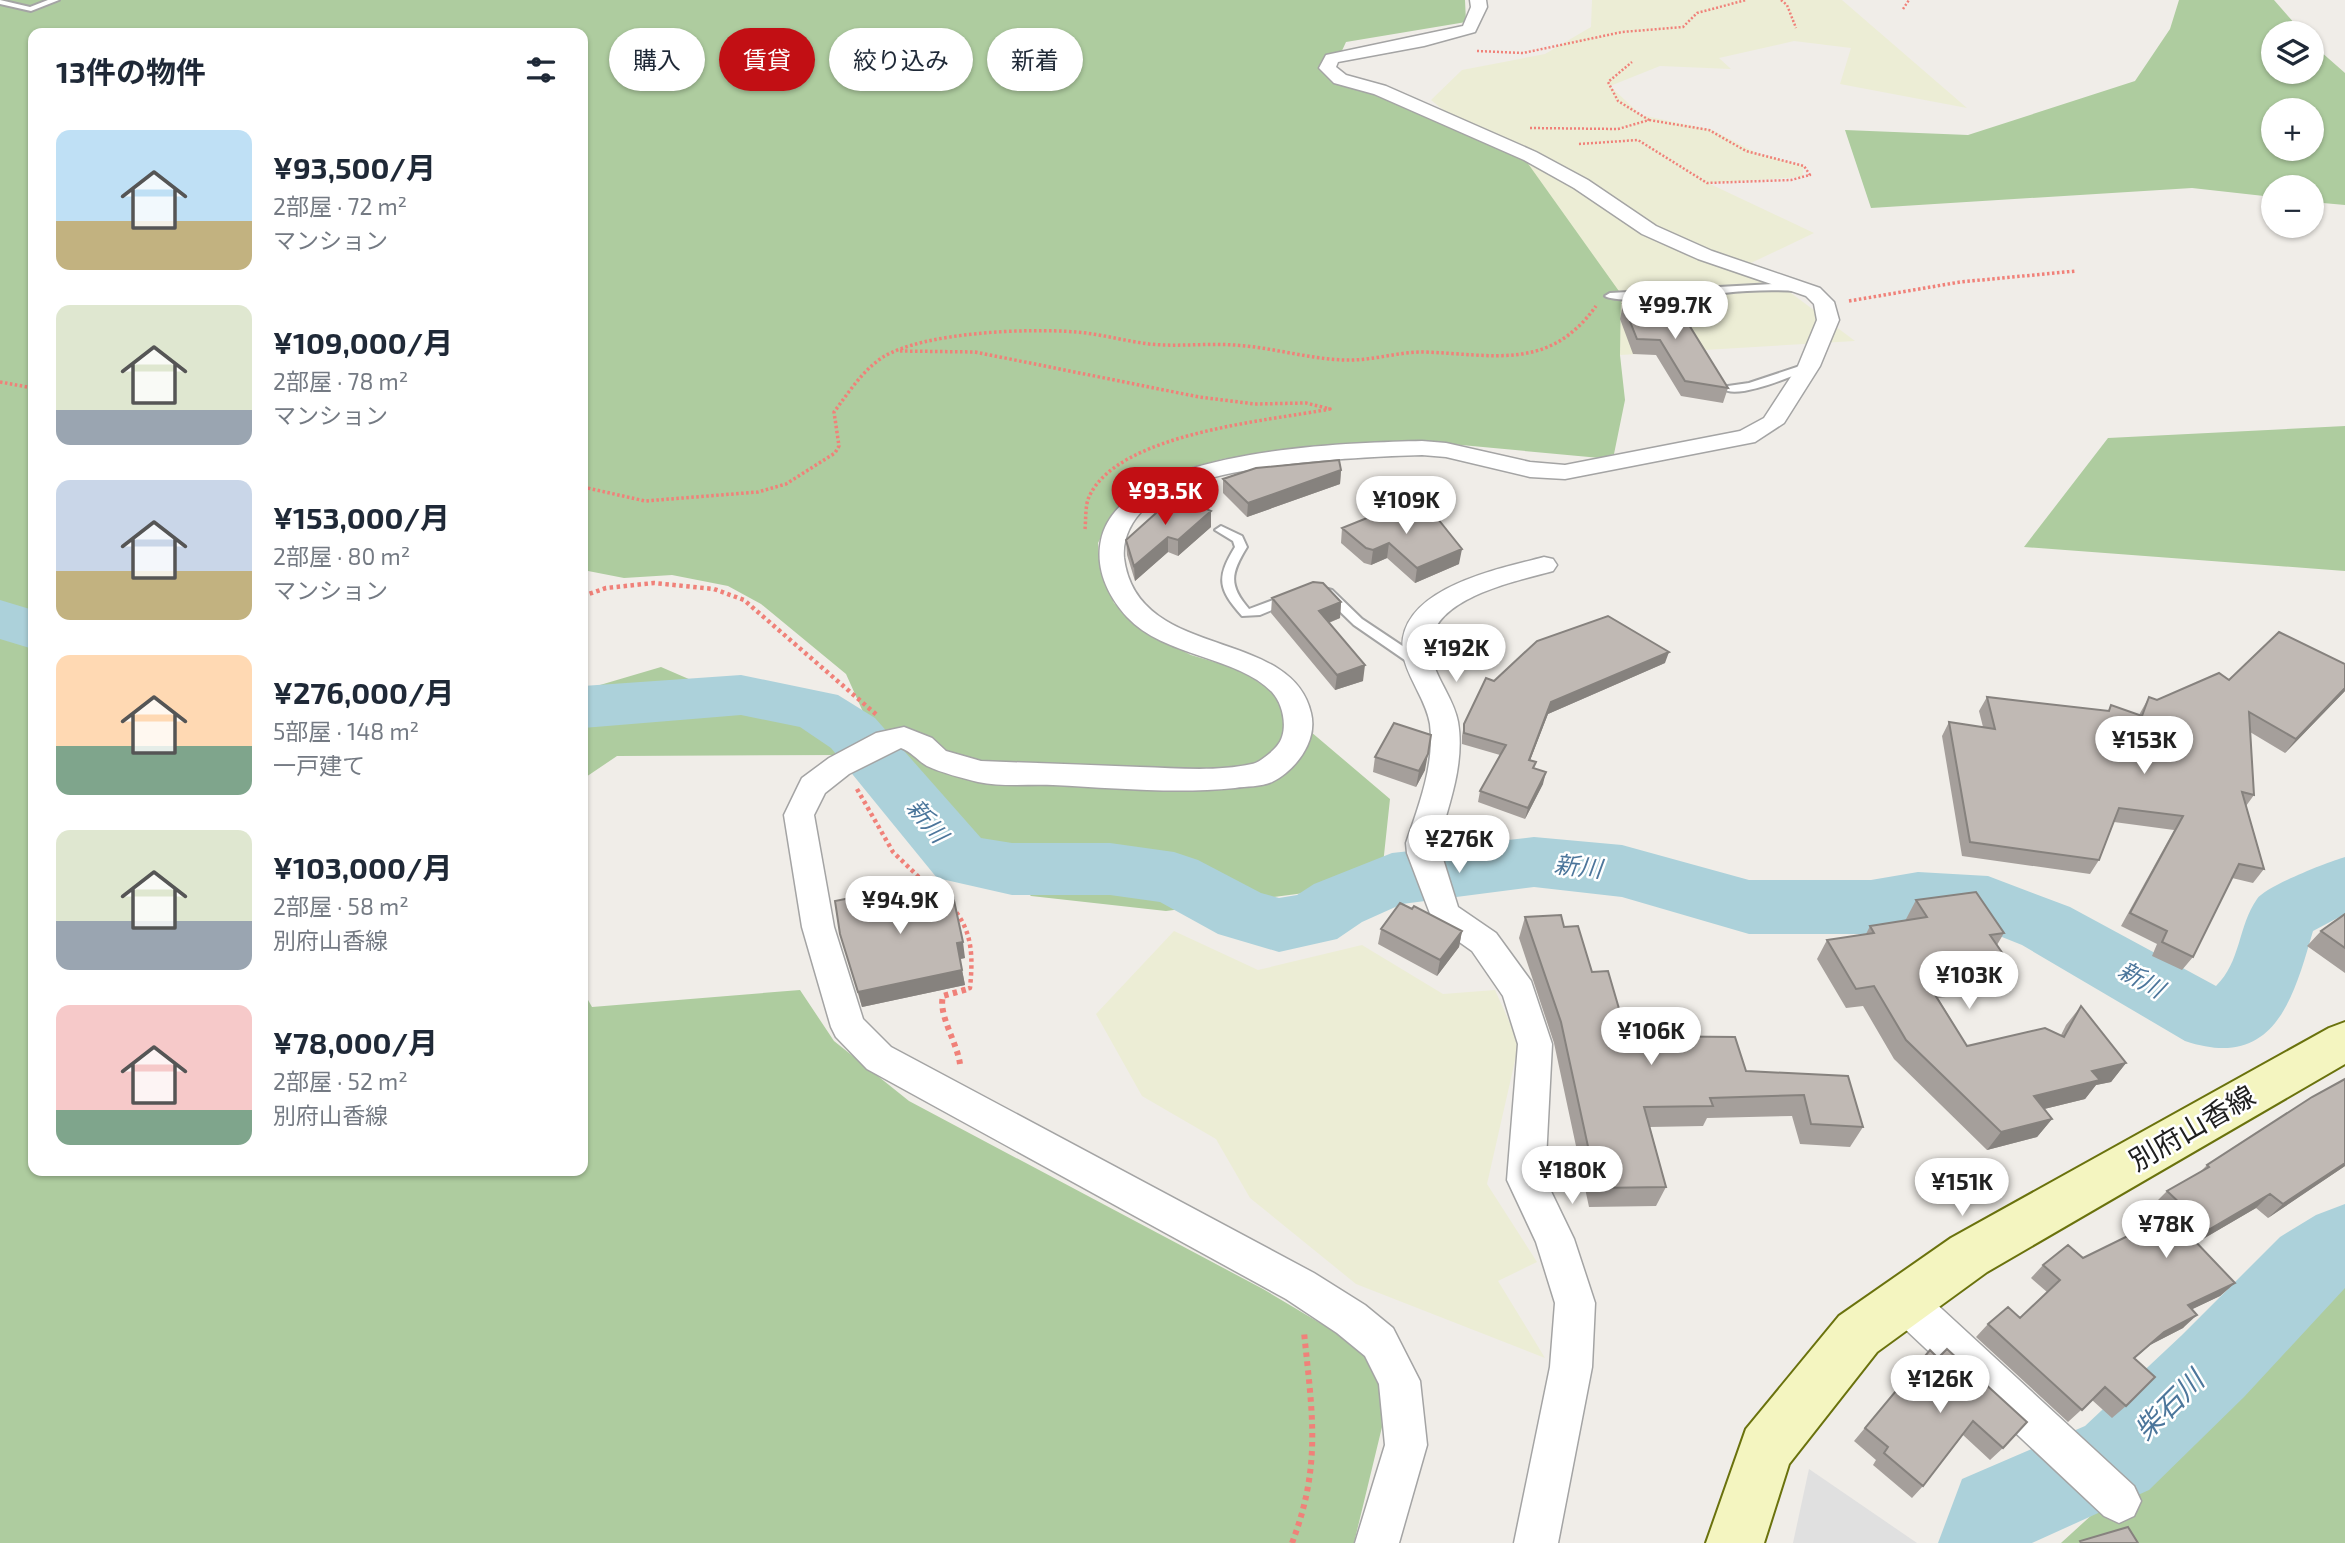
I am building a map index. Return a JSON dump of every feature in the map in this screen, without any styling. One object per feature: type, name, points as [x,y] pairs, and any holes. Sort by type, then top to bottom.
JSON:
[{"type":"main road","name":"別府山香線","points":[[1735,1543],[1766,1450],[1858,1334],[1969,1255],[2345,1041]]},
{"type":"street","points":[[1377,1543],[1406,1445],[1399,1381],[1379,1342],[1351,1319],[1300,1286],[879,1058],[848,1027],[835,990],[818,927],[799,815],[813,786],[848,761],[886,740],[905,737],[922,745],[936,758],[981,772],[1202,780],[1262,774],[1290,752],[1298,732],[1297,712],[1285,688],[1266,674],[1156,628],[1141,617],[1117,587],[1110,539],[1120,518],[1148,496],[1192,475],[1218,467],[1297,454],[1426,448],[1452,451],[1537,473],[1565,472],[1747,437],[1772,423],[1809,366],[1828,320],[1815,295],[1705,255],[1661,235],[1530,156],[1380,90],[1340,79],[1326,68],[1332,58],[1424,41],[1469,29],[1479,7],[1478,0]]},
{"type":"street","points":[[1536,1543],[1571,1367],[1575,1303],[1555,1239],[1526,1181],[1535,1044],[1519,991],[1484,942],[1445,915],[1423,853],[1422,843],[1442,779],[1444,736],[1438,706],[1416,653],[1416,637],[1419,628],[1434,610],[1457,593],[1544,565]]},
{"type":"street","points":[[1904,1301],[2119,1501]]},
{"type":"lane","points":[[0,2],[30,9],[55,0]]},
{"type":"lane","points":[[1610,296],[1652,296],[1747,286],[1815,295]]},
{"type":"lane","points":[[1728,389],[1751,386],[1809,366]]},
{"type":"lane","points":[[1221,530],[1238,539],[1241,547],[1231,564],[1225,585],[1230,596],[1246,612],[1256,612],[1312,591],[1335,598],[1358,622],[1421,665]]},
{"type":"path","points":[[1424,41],[1502,54],[1523,53],[1622,32],[1683,27],[1697,13],[1746,0]]},
{"type":"path","points":[[1781,0],[1787,5],[1796,28]]},
{"type":"path","points":[[1903,9],[1909,0]]},
{"type":"path","points":[[1632,62],[1608,82],[1611,94],[1627,108],[1649,120]]},
{"type":"path","points":[[1527,128],[1618,129],[1656,118],[1678,125],[1712,130],[1733,145],[1804,166],[1810,175],[1749,183],[1707,183],[1638,140],[1579,144]]},
{"type":"path","points":[[1815,295],[1858,300],[1959,282],[2076,271]]},
{"type":"path","points":[[588,486],[645,501],[758,492],[786,484],[835,453],[839,446],[834,412],[863,374],[897,351],[942,338],[1039,331],[1076,332],[1150,344],[1235,345],[1343,360],[1380,359],[1420,352],[1482,358],[1522,354],[1553,346],[1578,330],[1592,310],[1604,298],[1610,296]]},
{"type":"path","points":[[897,351],[975,352],[1199,397],[1255,404],[1306,403],[1330,409],[1186,436],[1138,452],[1114,467],[1089,497],[1085,539]]},
{"type":"path","points":[[0,382],[28,387]]},
{"type":"path","points":[[588,594],[606,588],[654,583],[714,589],[744,600],[905,737]]},
{"type":"path","points":[[848,761],[854,783],[893,852],[914,876],[937,892]]},
{"type":"path","points":[[945,900],[960,915],[974,946],[970,988],[943,996],[940,1007],[957,1044],[961,1070],[954,1097]]},
{"type":"path","points":[[1292,1543],[1314,1477],[1315,1438],[1300,1286]]},
{"type":"green space","points":[[0,0],[1465,0],[1466,22],[1346,42],[1334,68],[1374,91],[1524,158],[1621,294],[1620,355],[1625,400],[1614,454],[1600,458],[1418,441],[1314,446],[1223,459],[1178,471],[1143,489],[1113,513],[1098,543],[1100,568],[1114,603],[1150,634],[1191,655],[1238,669],[1275,693],[1304,726],[1390,799],[1381,883],[1166,911],[1031,896],[921,787],[868,723],[846,674],[761,604],[728,586],[672,575],[624,578],[588,571],[588,28],[28,28],[28,1176],[588,1176],[588,1000],[592,1007],[800,990],[834,1041],[909,1101],[1263,1289],[1362,1348],[1379,1383],[1382,1427],[1354,1543],[0,1543]]},
{"type":"green space","points":[[1592,0],[1842,0],[1967,108],[1840,84],[1851,48],[1794,41],[1719,58],[1731,69],[1660,66],[1610,86],[1641,115],[1712,130],[1759,154],[1804,166],[1802,177],[1708,183],[1814,233],[1751,263],[1855,341],[1620,355],[1621,294],[1514,168],[1431,100],[1462,70],[1545,54],[1591,27]]},
{"type":"green space","points":[[2179,0],[2274,0],[2292,21],[2261,21],[2261,84],[2324,84],[2324,55],[2345,73],[2345,205],[2324,203],[2324,175],[2261,175],[2261,196],[2192,188],[1871,208],[1845,130],[1968,135],[2135,81],[2170,29]]},
{"type":"green space","points":[[2345,426],[2345,571],[2024,547],[2108,438]]},
{"type":"green space","points":[[661,667],[779,718],[821,731],[845,755],[617,756],[588,776],[588,689]]},
{"type":"green space","points":[[1174,931],[1258,970],[1362,945],[1443,994],[1495,990],[1519,1043],[1487,1184],[1537,1262],[1498,1281],[1545,1358],[1356,1284],[1250,1198],[1216,1139],[1142,1096],[1096,1014]]},
{"type":"green space","points":[[2345,1284],[2345,1543],[2061,1543]]},
{"type":"shaded area","points":[[1809,1469],[1917,1543],[1793,1543]]},
{"type":"building","points":[[1623,304],[1676,304],[1728,388],[1685,381],[1660,340],[1637,339]]},
{"type":"building","points":[[1339,460],[1341,470],[1248,503],[1223,479],[1256,468]]},
{"type":"building","points":[[1175,496],[1211,511],[1178,540],[1168,537],[1134,566],[1126,540]]},
{"type":"building","points":[[1430,509],[1462,549],[1417,568],[1389,543],[1373,550],[1366,548],[1342,528],[1387,510],[1396,517]]},
{"type":"building","points":[[1313,582],[1323,583],[1341,602],[1319,611],[1365,665],[1337,675],[1272,598]]},
{"type":"building","points":[[1608,616],[1669,652],[1551,702],[1529,760],[1536,762],[1533,768],[1546,772],[1528,808],[1480,791],[1506,745],[1464,733],[1464,724],[1486,678],[1494,681],[1537,641]]},
{"type":"building","points":[[2279,632],[2345,664],[2345,688],[2296,739],[2249,712],[2254,795],[2242,792],[2264,869],[2239,864],[2193,957],[2162,942],[2167,931],[2130,913],[2183,816],[2119,808],[2099,860],[1970,842],[1949,722],[1995,729],[1987,697],[2109,711],[2111,705],[2142,716],[2149,697],[2157,700],[2219,673],[2229,680]]},
{"type":"building","points":[[1394,723],[1431,735],[1428,754],[1419,771],[1375,757]]},
{"type":"building","points":[[935,881],[939,899],[953,896],[963,942],[957,943],[962,970],[858,992],[840,934],[835,901]]},
{"type":"building","points":[[1976,892],[2004,933],[1990,935],[2014,970],[1927,982],[1967,1046],[2045,1028],[2064,1037],[2081,1006],[2126,1063],[2092,1071],[2100,1080],[2034,1096],[2052,1119],[2001,1132],[1906,1040],[1874,986],[1856,989],[1827,940],[1874,933],[1870,926],[1927,917],[1916,900]]},
{"type":"building","points":[[1400,903],[1412,909],[1414,906],[1462,931],[1440,960],[1381,929]]},
{"type":"building","points":[[2345,914],[2345,948],[2321,931]]},
{"type":"building","points":[[1561,915],[1564,927],[1578,926],[1592,972],[1608,971],[1627,1036],[1735,1037],[1746,1071],[1848,1076],[1863,1127],[1811,1124],[1804,1095],[1710,1098],[1713,1106],[1644,1107],[1666,1187],[1597,1188],[1561,1022],[1525,917]]},
{"type":"building","points":[[2345,1079],[2345,1163],[2283,1204],[2270,1194],[2193,1239],[2235,1283],[2188,1305],[2197,1315],[2164,1332],[2134,1358],[2155,1377],[2126,1406],[2105,1387],[2082,1410],[1988,1324],[2008,1307],[2020,1318],[2060,1280],[2043,1265],[2068,1245],[2083,1258],[2185,1208],[2167,1191],[2209,1167],[2207,1165],[2312,1097]]},
{"type":"building","points":[[1947,1349],[2027,1422],[2003,1448],[1973,1421],[1923,1486],[1884,1453],[1888,1447],[1865,1428],[1930,1350],[1938,1358]]},
{"type":"building","points":[[2128,1527],[2138,1543],[2080,1541]]},
{"type":"waterway","name":"新川","points":[[0,618],[28,628]]},
{"type":"waterway","name":"新川","points":[[588,707],[741,695],[817,710],[853,733],[961,860],[1012,869],[1110,869],[1174,878],[1242,915],[1279,925],[1313,920],[1338,903],[1392,879],[1534,862],[1622,871],[1749,907],[1871,907],[1918,898],[1988,903],[2046,926],[2211,1019],[2231,1019],[2260,989],[2283,915],[2345,883]]},
{"type":"waterway","name":"柴石川","points":[[1985,1543],[1995,1512],[2117,1458],[2213,1366],[2309,1265],[2345,1242]]}]
